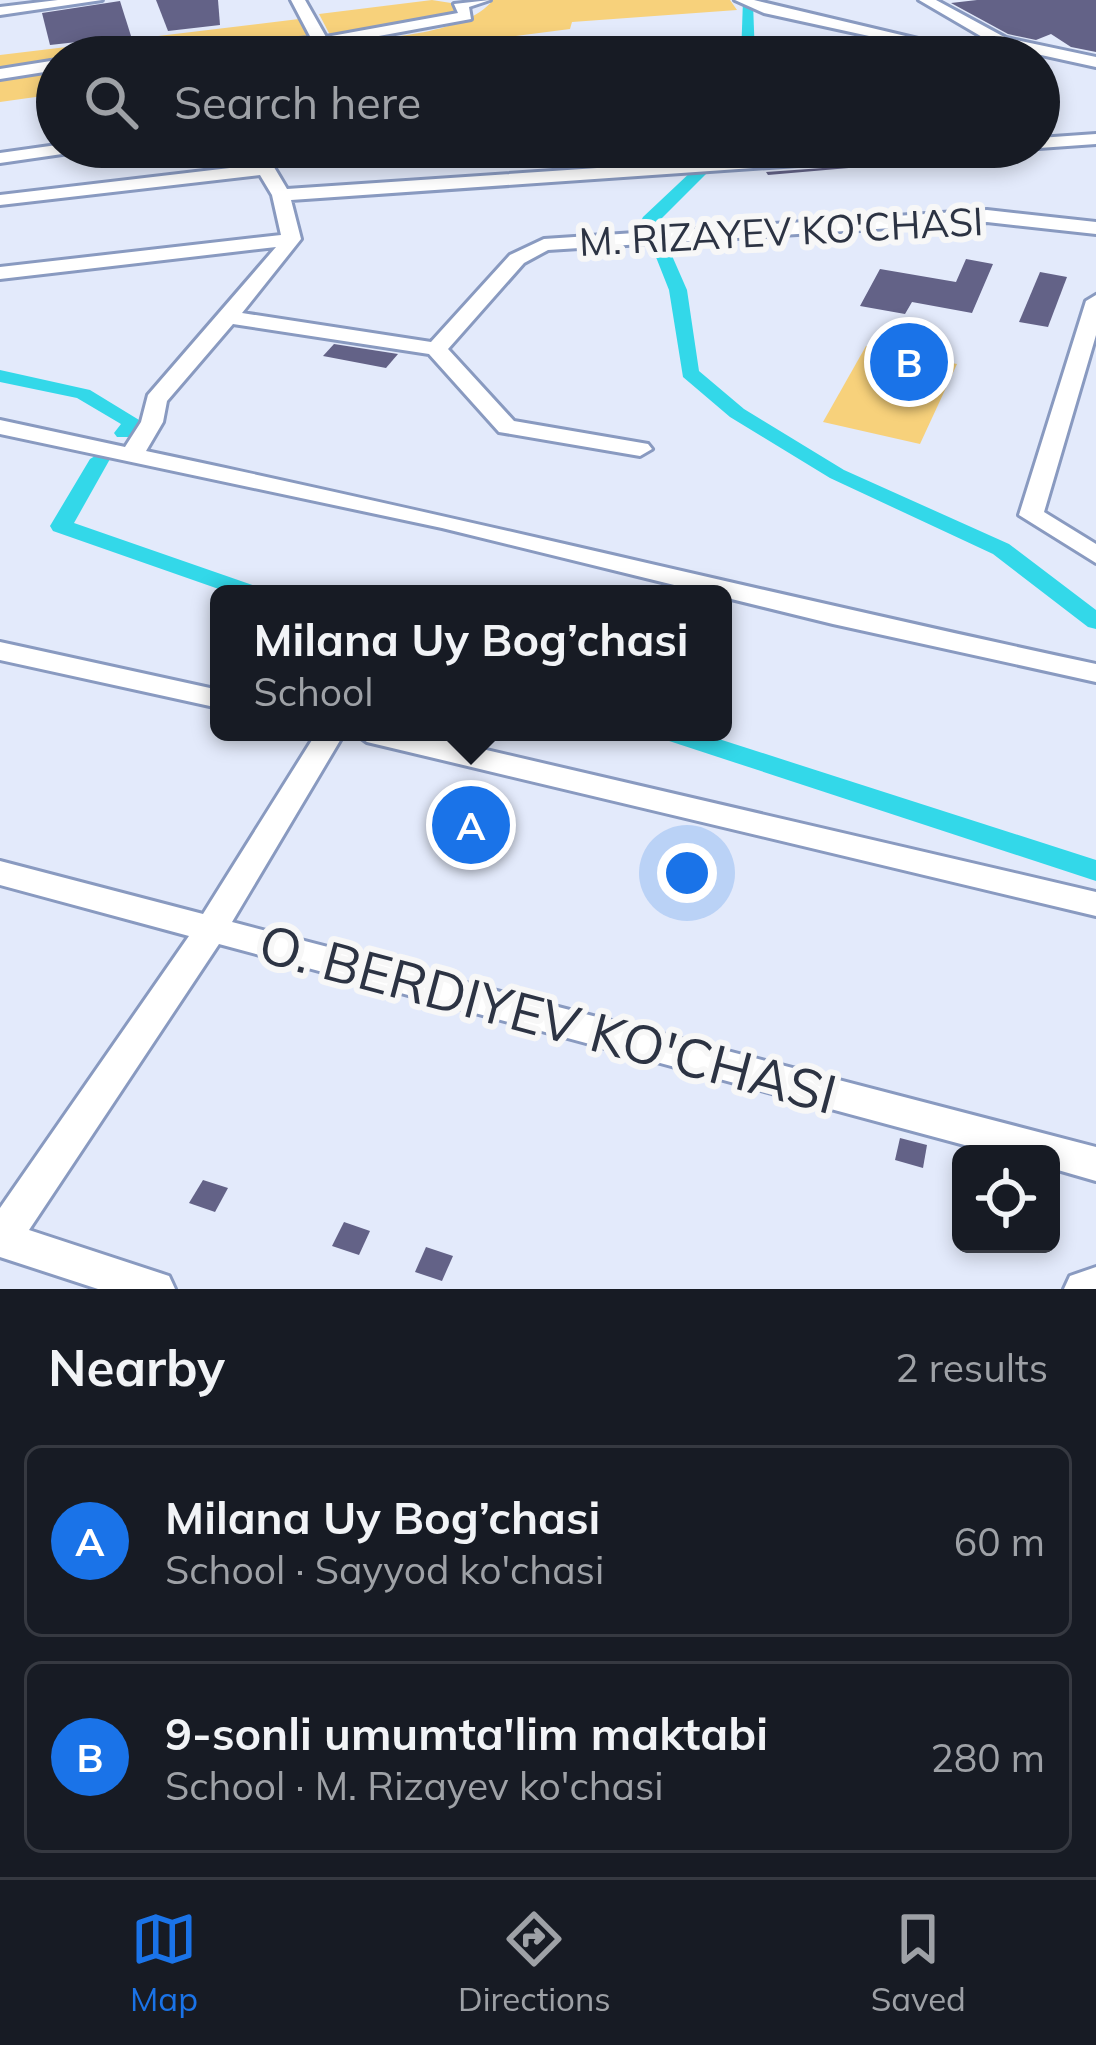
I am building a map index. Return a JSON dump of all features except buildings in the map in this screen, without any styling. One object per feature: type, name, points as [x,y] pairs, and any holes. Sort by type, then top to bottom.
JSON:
[{"type":"street","points":[[0,11],[94,0]]},
{"type":"street","points":[[298,0],[318,36]]},
{"type":"street","points":[[453,2],[483,0]]},
{"type":"street","points":[[742,0],[764,10],[887,36]]},
{"type":"street","points":[[926,0],[990,36]]},
{"type":"street","points":[[354,36],[466,16],[453,2]]},
{"type":"street","points":[[1060,54],[1096,62]]},
{"type":"street","points":[[0,74],[36,68]]},
{"type":"street","points":[[1060,70],[1096,74]]},
{"type":"street","points":[[1060,142],[1096,140]]},
{"type":"street","points":[[0,158],[36,153]]},
{"type":"street","points":[[280,195],[677,168]]},
{"type":"street","points":[[0,200],[266,170],[280,195],[292,239]]},
{"type":"street","name":"M. RIZAYEV KO'CHASI","points":[[436,349],[517,259],[544,245],[987,216],[1096,228]]},
{"type":"street","points":[[0,273],[292,239]]},
{"type":"street","points":[[132,455],[152,422],[156,400],[292,239]]},
{"type":"street","points":[[1096,301],[1087,361],[1031,515],[1096,555]]},
{"type":"street","points":[[228,317],[436,349],[507,428],[640,448]]},
{"type":"street","points":[[0,427],[442,521],[705,585]]},
{"type":"street","points":[[732,591],[1096,673]]},
{"type":"street","points":[[0,650],[210,697]]},
{"type":"street","points":[[155,1289],[1,1239],[211,929],[326,741]]},
{"type":"street","points":[[405,741],[1096,904]]},
{"type":"street","name":"O. BERDIYEV KO'CHASI","points":[[0,873],[1096,1164]]},
{"type":"street","points":[[1084,1289],[1096,1286]]},
{"type":"shaded area","points":[[432,0],[451,3],[460,15],[330,35],[319,14]]},
{"type":"shaded area","points":[[493,0],[730,0],[737,10],[572,22],[570,29],[515,36],[399,36],[441,28],[480,12]]},
{"type":"shaded area","points":[[299,19],[309,36],[158,36]]},
{"type":"shaded area","points":[[36,51],[36,64],[0,69],[0,55]]},
{"type":"shaded area","points":[[36,71],[36,97],[0,102],[0,77]]},
{"type":"shaded area","points":[[866,346],[957,364],[920,444],[823,422]]},
{"type":"waterway","points":[[747,3],[748,36]]},
{"type":"waterway","points":[[653,231],[649,221],[700,172]]},
{"type":"waterway","points":[[658,242],[678,290],[690,373],[737,413],[837,474],[1001,549],[1096,622]]},
{"type":"waterway","points":[[0,376],[83,394],[134,423],[124,433]]},
{"type":"waterway","points":[[100,459],[61,526],[230,585]]},
{"type":"waterway","points":[[697,741],[1096,871]]},
{"type":"place","name":"9-sonli umumta'lim maktabi","points":[[909,362]]},
{"type":"place","name":"Milana Uy Bog’chasi","points":[[471,825]]}]
